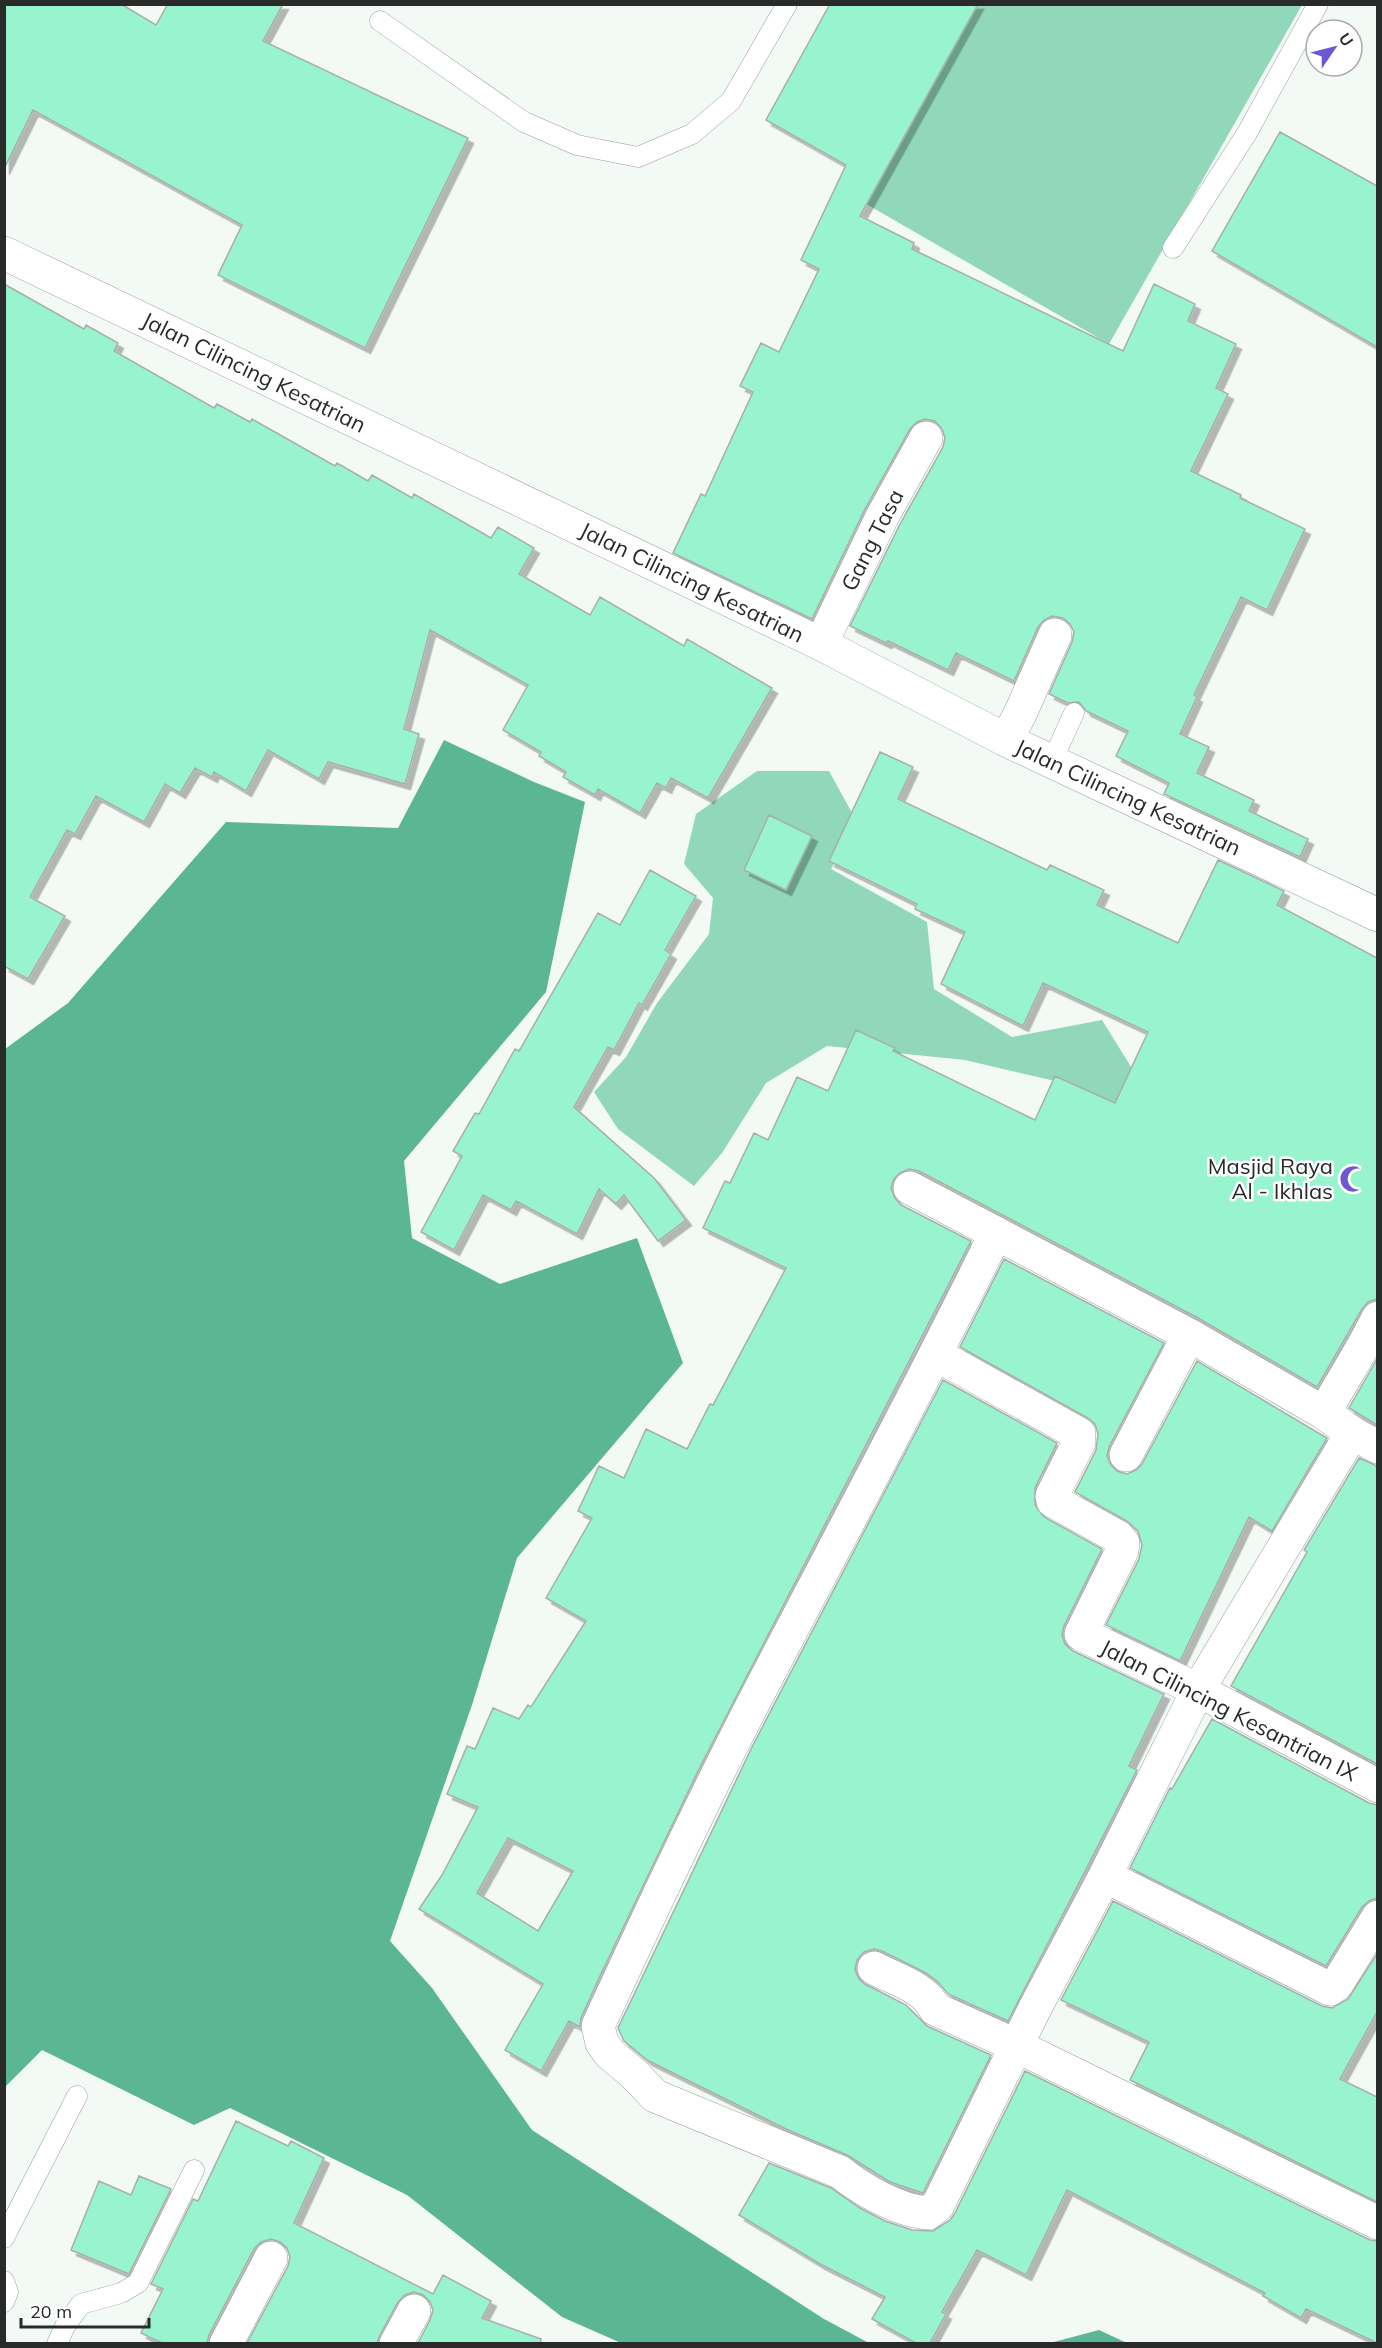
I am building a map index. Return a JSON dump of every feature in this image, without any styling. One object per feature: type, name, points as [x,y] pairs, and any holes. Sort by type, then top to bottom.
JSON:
[{"type":"street","name":"Jalan Cilincing Kesatrian","points":[[4,253],[821,644],[1006,740],[1377,915]]},
{"type":"street","name":"Gang Tasa","points":[[821,644],[882,518],[926,438]]},
{"type":"street","points":[[1006,740],[1055,635]]},
{"type":"street","points":[[910,1188],[996,1233],[1190,1335],[1324,1413],[1365,1440],[1198,1690],[1105,1876],[1034,2010],[938,2205],[928,2213],[917,2212],[859,2188],[840,2172],[655,2096],[633,2073],[610,2054],[602,2043],[598,2026],[677,1854],[937,1355],[996,1233]]},
{"type":"street","points":[[1324,1413],[1357,1354],[1365,1346],[1377,1318]]},
{"type":"street","points":[[1126,1455],[1190,1335]]},
{"type":"street","name":"Jalan Cilincing Kesantrian IX","points":[[937,1355],[1079,1434],[1079,1442],[1052,1496],[1053,1501],[1118,1537],[1123,1543],[1122,1551],[1081,1634],[1198,1690],[1377,1786]]},
{"type":"street","points":[[1105,1876],[1330,1989],[1337,1984],[1377,1917]]},
{"type":"street","points":[[874,1968],[930,1998],[935,2009],[1017,2046],[1377,2223]]},
{"type":"street","points":[[226,2343],[271,2258]]},
{"type":"street","points":[[396,2343],[414,2311]]},
{"type":"lane","points":[[380,21],[524,122],[577,145],[638,157],[692,134],[731,101],[787,4]]},
{"type":"lane","points":[[1173,248],[1247,133],[1318,4]]},
{"type":"lane","points":[[1052,761],[1074,712]]},
{"type":"lane","points":[[4,2238],[77,2096]]},
{"type":"lane","points":[[57,2343],[65,2326],[81,2304],[121,2293],[138,2283],[194,2170]]},
{"type":"lane","points":[[4,2281],[8,2292],[4,2302]]},
{"type":"shaded area","points":[[963,5],[1302,5],[1109,344],[854,197]]},
{"type":"shaded area","points":[[444,740],[534,782],[585,802],[546,992],[404,1161],[412,1238],[500,1284],[637,1238],[683,1363],[517,1558],[472,1705],[390,1941],[432,1988],[532,2130],[824,2319],[869,2343],[621,2343],[562,2317],[407,2195],[230,2108],[194,2125],[42,2050],[5,2087],[5,1049],[68,1003],[226,822],[398,828]]},
{"type":"shaded area","points":[[757,771],[829,771],[857,822],[831,869],[927,922],[934,989],[1012,1037],[1102,1020],[1190,1162],[1072,1085],[965,1060],[827,1046],[766,1083],[722,1153],[694,1186],[618,1129],[594,1092],[626,1057],[657,1003],[709,934],[713,898],[684,864],[696,814]]},
{"type":"shaded area","points":[[1099,2330],[1127,2343],[1050,2343]]},
{"type":"building","points":[[4,4],[121,4],[156,25],[168,4],[283,4],[263,41],[468,138],[365,348],[218,275],[242,225],[33,110],[4,169]]},
{"type":"building","points":[[830,4],[978,4],[860,216],[914,243],[912,249],[1123,351],[1154,284],[1195,304],[1188,321],[1236,344],[1216,388],[1228,394],[1191,471],[1241,495],[1240,498],[1305,529],[1267,610],[1241,597],[1194,695],[1197,697],[1180,734],[1209,747],[1197,773],[1254,800],[1249,811],[1308,839],[1300,857],[1164,794],[1169,783],[1116,756],[1128,731],[1086,711],[1079,702],[1068,703],[1049,694],[1072,642],[1074,632],[1063,618],[1052,616],[1038,627],[1014,681],[956,653],[948,670],[888,641],[886,643],[850,626],[899,526],[943,447],[945,438],[942,429],[935,421],[925,419],[917,422],[910,429],[865,509],[812,619],[673,553],[701,494],[705,496],[753,392],[740,386],[761,343],[779,352],[819,269],[801,260],[846,165],[766,120]]},
{"type":"building","points":[[1280,132],[1377,186],[1377,347],[1212,251]]},
{"type":"building","points":[[4,284],[84,329],[86,325],[118,343],[114,351],[214,408],[217,404],[250,422],[252,419],[335,466],[337,463],[368,481],[372,475],[412,498],[414,494],[491,538],[498,527],[534,548],[519,574],[590,615],[600,597],[684,646],[687,639],[772,688],[708,798],[671,778],[666,788],[657,783],[640,813],[598,789],[595,795],[563,777],[566,772],[539,756],[541,752],[503,730],[528,685],[430,630],[404,729],[419,734],[405,784],[328,762],[319,779],[268,750],[246,791],[214,772],[212,777],[195,768],[180,793],[165,784],[144,822],[96,796],[75,834],[67,830],[30,897],[65,916],[28,979],[4,966]]},
{"type":"building","points":[[880,752],[913,767],[898,799],[1047,870],[1050,865],[1104,890],[1097,905],[1178,943],[1218,860],[1284,891],[1277,905],[1377,958],[1377,1299],[1368,1302],[1362,1309],[1317,1387],[1198,1318],[919,1171],[909,1169],[900,1173],[894,1179],[891,1188],[901,1205],[971,1241],[699,1769],[600,1976],[581,2018],[580,2027],[569,2021],[541,2071],[505,2050],[543,1984],[419,1909],[442,1875],[478,1807],[447,1794],[467,1746],[475,1749],[493,1708],[519,1719],[528,1705],[531,1707],[586,1621],[546,1598],[592,1518],[578,1511],[599,1466],[624,1478],[646,1429],[687,1449],[786,1268],[703,1228],[725,1181],[730,1183],[754,1133],[768,1140],[797,1077],[828,1091],[856,1030],[895,1048],[893,1051],[1035,1120],[1055,1076],[1115,1103],[1148,1032],[1043,983],[1023,1026],[941,984],[965,932],[915,909],[917,904],[829,861]],"holes":[[[508,1838],[573,1871],[538,1931],[477,1893]]]},
{"type":"building","points":[[769,815],[812,836],[786,890],[744,870]]},
{"type":"building","points":[[650,870],[696,896],[665,950],[671,954],[642,1005],[639,1003],[614,1050],[608,1047],[574,1107],[654,1178],[686,1220],[658,1241],[624,1195],[616,1204],[599,1189],[577,1234],[516,1201],[511,1210],[483,1195],[454,1250],[421,1232],[462,1156],[453,1151],[475,1113],[479,1114],[515,1049],[519,1051],[598,913],[620,925]]},
{"type":"building","points":[[1004,1259],[1164,1343],[1109,1447],[1107,1456],[1117,1471],[1127,1474],[1142,1464],[1197,1361],[1327,1438],[1272,1531],[1249,1517],[1180,1661],[1106,1625],[1139,1559],[1142,1545],[1138,1531],[1127,1521],[1075,1492],[1096,1450],[1098,1434],[1095,1424],[960,1347]]},
{"type":"building","points":[[1377,1359],[1377,1425],[1349,1408]]},
{"type":"building","points":[[943,1380],[1057,1443],[1035,1488],[1035,1505],[1044,1517],[1102,1549],[1064,1626],[1062,1635],[1065,1644],[1073,1651],[1164,1694],[1129,1766],[1137,1770],[1008,2021],[948,1994],[926,1973],[882,1951],[874,1949],[864,1952],[857,1960],[855,1970],[859,1979],[865,1984],[906,2005],[927,2026],[991,2055],[923,2193],[890,2182],[847,2155],[788,2130],[647,2060],[624,2041],[618,2028],[753,1745]]},
{"type":"building","points":[[1359,1458],[1377,1466],[1377,1764],[1231,1686],[1307,1552],[1304,1550]]},
{"type":"building","points":[[1212,1719],[1369,1803],[1377,1805],[1377,1898],[1362,1907],[1326,1966],[1130,1868],[1170,1788],[1172,1789]]},
{"type":"building","points":[[1113,1901],[1322,2006],[1332,2008],[1348,1999],[1377,1954],[1377,2012],[1340,2079],[1377,2097],[1377,2202],[1130,2080],[1149,2042],[1061,2000]]},
{"type":"building","points":[[1025,2071],[1370,2240],[1377,2241],[1377,2343],[1306,2309],[1301,2318],[1263,2296],[1265,2293],[1067,2190],[1026,2275],[977,2250],[942,2312],[946,2314],[930,2343],[916,2343],[872,2319],[885,2297],[820,2264],[739,2215],[769,2163],[831,2188],[860,2208],[885,2221],[912,2230],[933,2231],[950,2220],[955,2213]]},
{"type":"building","points":[[236,2121],[288,2146],[291,2141],[324,2158],[294,2223],[433,2294],[443,2275],[491,2301],[482,2318],[541,2339],[540,2343],[418,2343],[433,2310],[430,2302],[423,2295],[414,2292],[405,2295],[398,2302],[377,2343],[247,2343],[288,2266],[290,2257],[287,2248],[271,2239],[261,2242],[254,2249],[207,2343],[162,2343],[141,2333],[163,2289],[151,2284],[193,2199],[198,2201]]},
{"type":"building","points":[[139,2176],[171,2189],[129,2274],[71,2250],[99,2181],[131,2195]]},
{"type":"place","name":"Masjid Raya Al - Ikhlas","points":[[1353,1179]]}]
